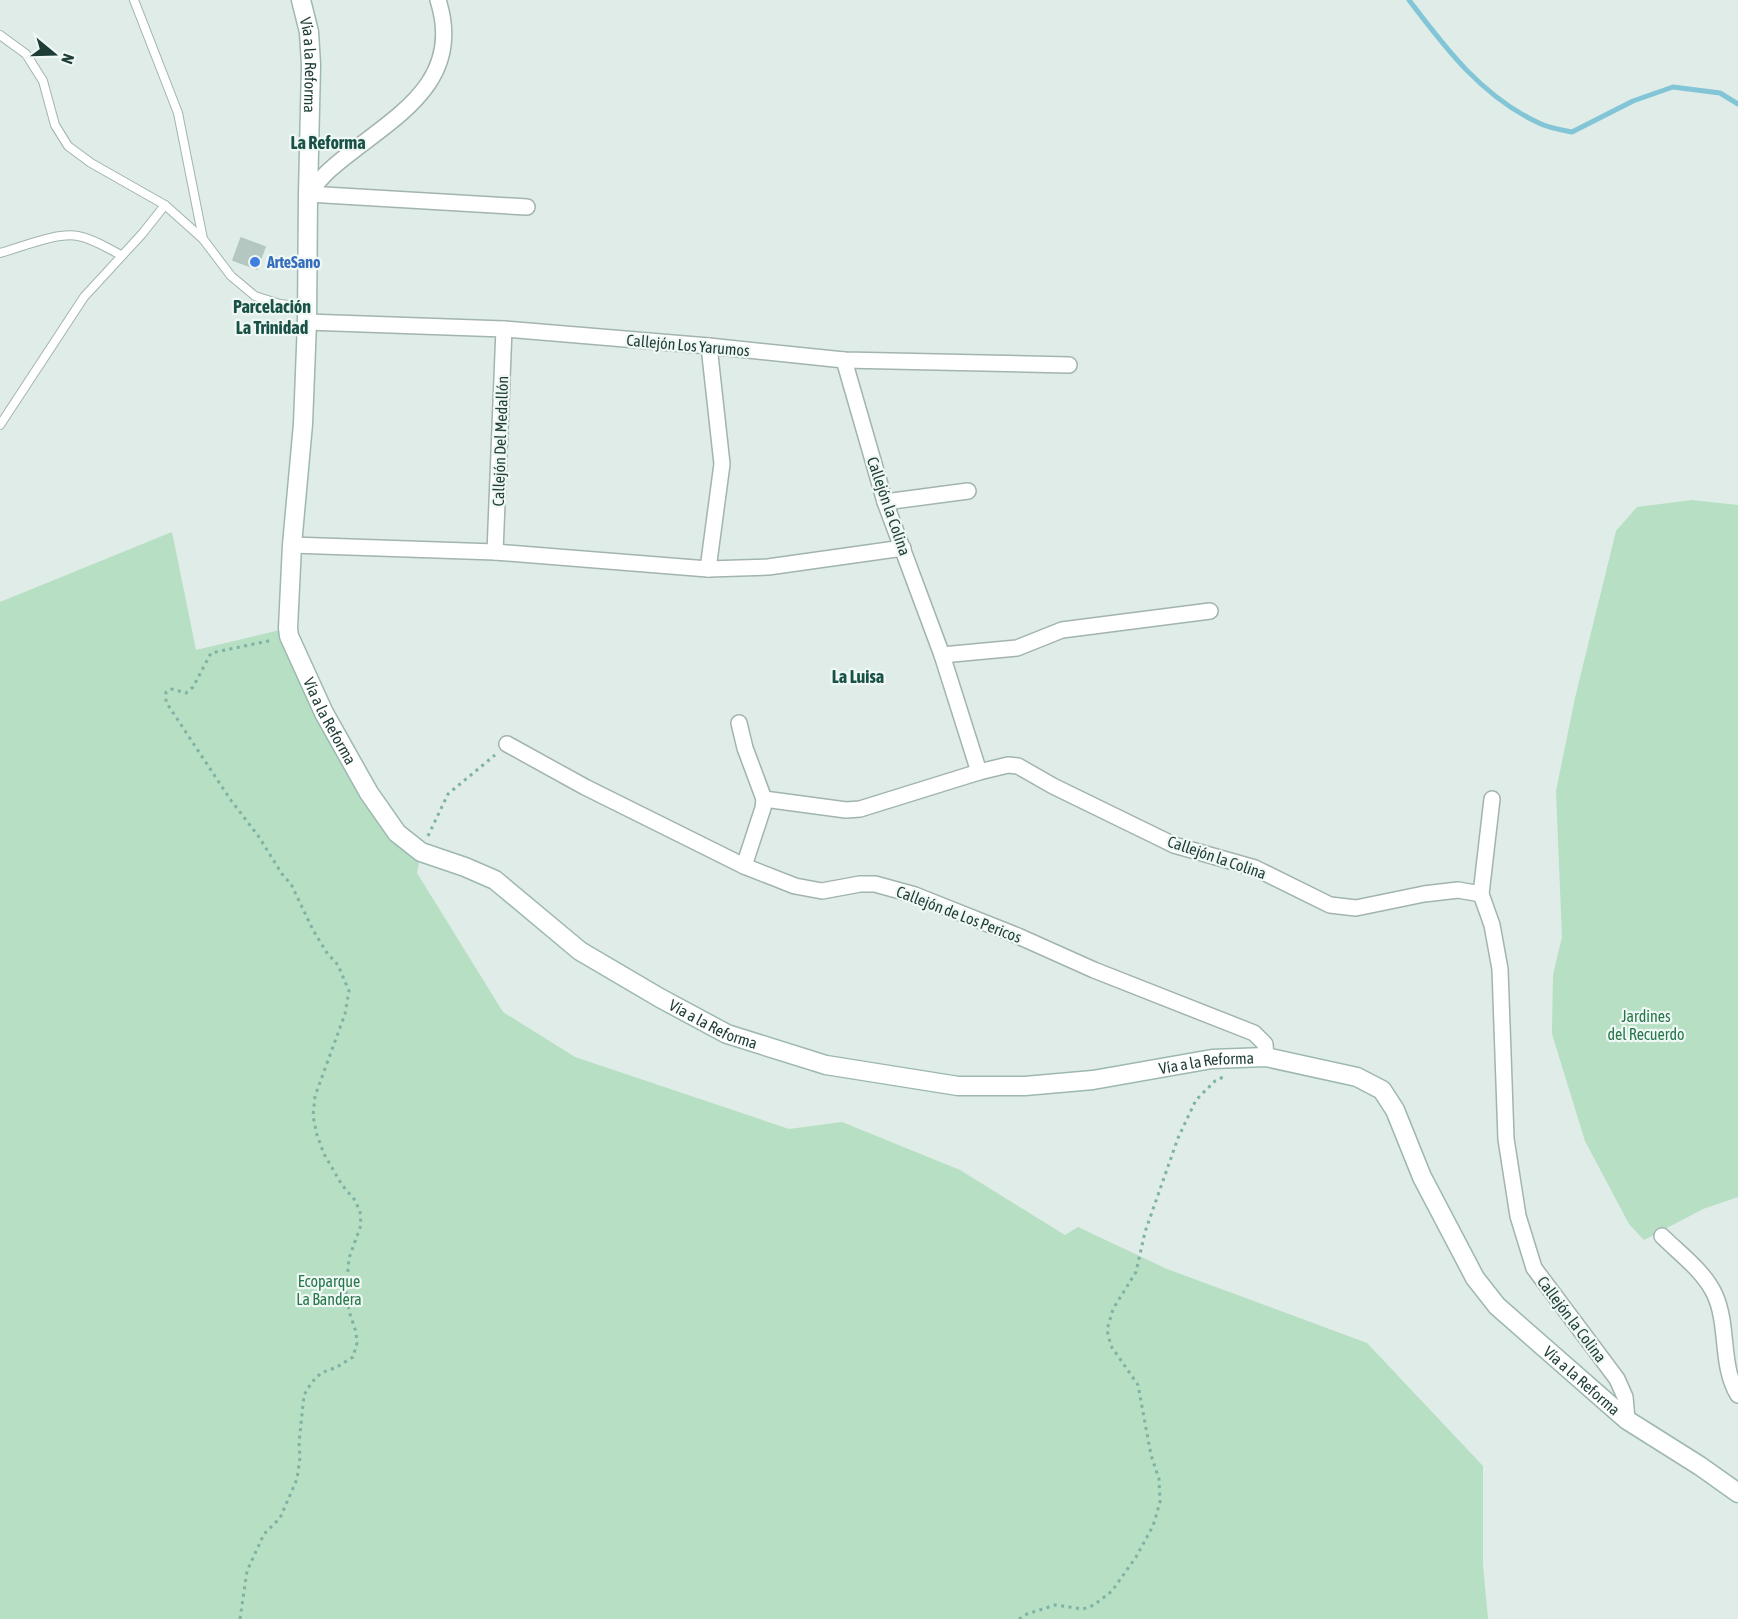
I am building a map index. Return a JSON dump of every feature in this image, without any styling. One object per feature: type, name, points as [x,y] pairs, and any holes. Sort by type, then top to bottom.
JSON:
[{"type":"street","name":"Vía a la Reforma","points":[[301,0],[309,32],[311,65],[307,314],[303,424],[292,545],[289,636],[324,713],[369,793],[397,833],[421,852],[495,880],[580,951],[660,998],[727,1034],[826,1065],[958,1086],[1025,1086],[1093,1080],[1212,1059],[1266,1057],[1357,1077],[1382,1090],[1395,1110],[1422,1177],[1475,1278],[1497,1306],[1627,1420],[1738,1493]]},
{"type":"street","points":[[308,194],[331,168],[417,99],[438,67],[445,36],[438,0]]},
{"type":"street","points":[[308,194],[527,207]]},
{"type":"street","name":"Callejón Los Yarumos","points":[[307,314],[709,346],[844,360],[1070,365]]},
{"type":"street","name":"Callejón Del Medallón","points":[[495,552],[504,329]]},
{"type":"street","points":[[708,569],[722,464],[709,346]]},
{"type":"street","name":"Callejón la Colina","points":[[844,360],[885,502],[942,655],[979,772],[1008,765],[1017,766],[1174,845],[1255,868],[1330,905],[1356,908],[1424,894],[1458,890],[1481,894],[1492,925],[1500,969],[1506,1139],[1518,1216],[1534,1268],[1617,1379],[1625,1397],[1627,1420]]},
{"type":"street","points":[[885,502],[968,491]]},
{"type":"street","points":[[292,545],[495,552],[708,569],[768,567],[903,548]]},
{"type":"street","points":[[942,655],[1017,648],[1062,630],[1210,611]]},
{"type":"street","points":[[739,723],[745,748],[764,799],[744,866]]},
{"type":"street","name":"Callejón de Los Pericos","points":[[507,744],[585,787],[744,866],[795,886],[813,890],[822,891],[860,884],[875,884],[915,895],[1018,936],[1094,970],[1254,1033],[1265,1044],[1266,1057]]},
{"type":"street","points":[[764,799],[846,810],[860,808],[979,772]]},
{"type":"street","points":[[1481,894],[1492,799]]},
{"type":"street","points":[[1662,1236],[1702,1275],[1715,1296],[1722,1320],[1730,1382],[1738,1395]]},
{"type":"lane","points":[[134,0],[140,9],[178,113],[203,239]]},
{"type":"lane","points":[[0,35],[27,54],[42,81],[55,125],[68,146],[91,163],[165,205],[203,239],[231,276],[255,296],[307,314]]},
{"type":"lane","points":[[0,425],[84,297],[142,234],[165,205]]},
{"type":"lane","points":[[0,253],[52,238],[76,236],[93,240],[121,255]]},
{"type":"path","points":[[240,1619],[247,1571],[253,1556],[264,1534],[280,1518],[297,1479],[300,1458],[298,1443],[304,1395],[321,1373],[338,1367],[353,1357],[357,1342],[346,1295],[350,1258],[361,1225],[360,1211],[324,1154],[313,1116],[315,1096],[345,1014],[349,991],[338,965],[327,953],[313,930],[291,884],[195,748],[166,702],[166,692],[172,690],[186,693],[193,687],[211,653],[289,636]]},
{"type":"path","points":[[421,852],[448,794],[507,744]]},
{"type":"path","points":[[1019,1619],[1026,1614],[1056,1605],[1083,1610],[1094,1605],[1112,1591],[1136,1557],[1153,1526],[1160,1502],[1159,1479],[1151,1455],[1138,1385],[1111,1346],[1107,1330],[1113,1309],[1136,1272],[1145,1232],[1178,1137],[1196,1100],[1215,1081],[1225,1076]]},
{"type":"green space","name":"Jardines del Recuerdo","points":[[1692,500],[1738,505],[1738,1197],[1703,1209],[1644,1240],[1629,1224],[1585,1141],[1552,1034],[1553,975],[1562,937],[1556,791],[1575,698],[1616,531],[1637,507]]},
{"type":"green space","name":"Ecoparque La Bandera","points":[[172,532],[196,650],[288,628],[369,793],[421,852],[417,873],[503,1012],[575,1057],[789,1129],[842,1122],[960,1170],[1065,1235],[1078,1227],[1167,1269],[1367,1343],[1483,1466],[1483,1565],[1488,1619],[0,1619],[0,602]]},
{"type":"building","points":[[241,238],[265,247],[257,269],[233,260]]},
{"type":"waterway","points":[[1409,0],[1467,71],[1501,101],[1548,127],[1572,132],[1633,101],[1673,87],[1720,93],[1738,104]]},
{"type":"place","name":"ArteSano","points":[[255,262]]},
{"type":"district","name":"La Reforma","points":[[328,143]]},
{"type":"district","name":"Parcelación La Trinidad","points":[[272,317]]},
{"type":"district","name":"La Luisa","points":[[858,677]]}]
